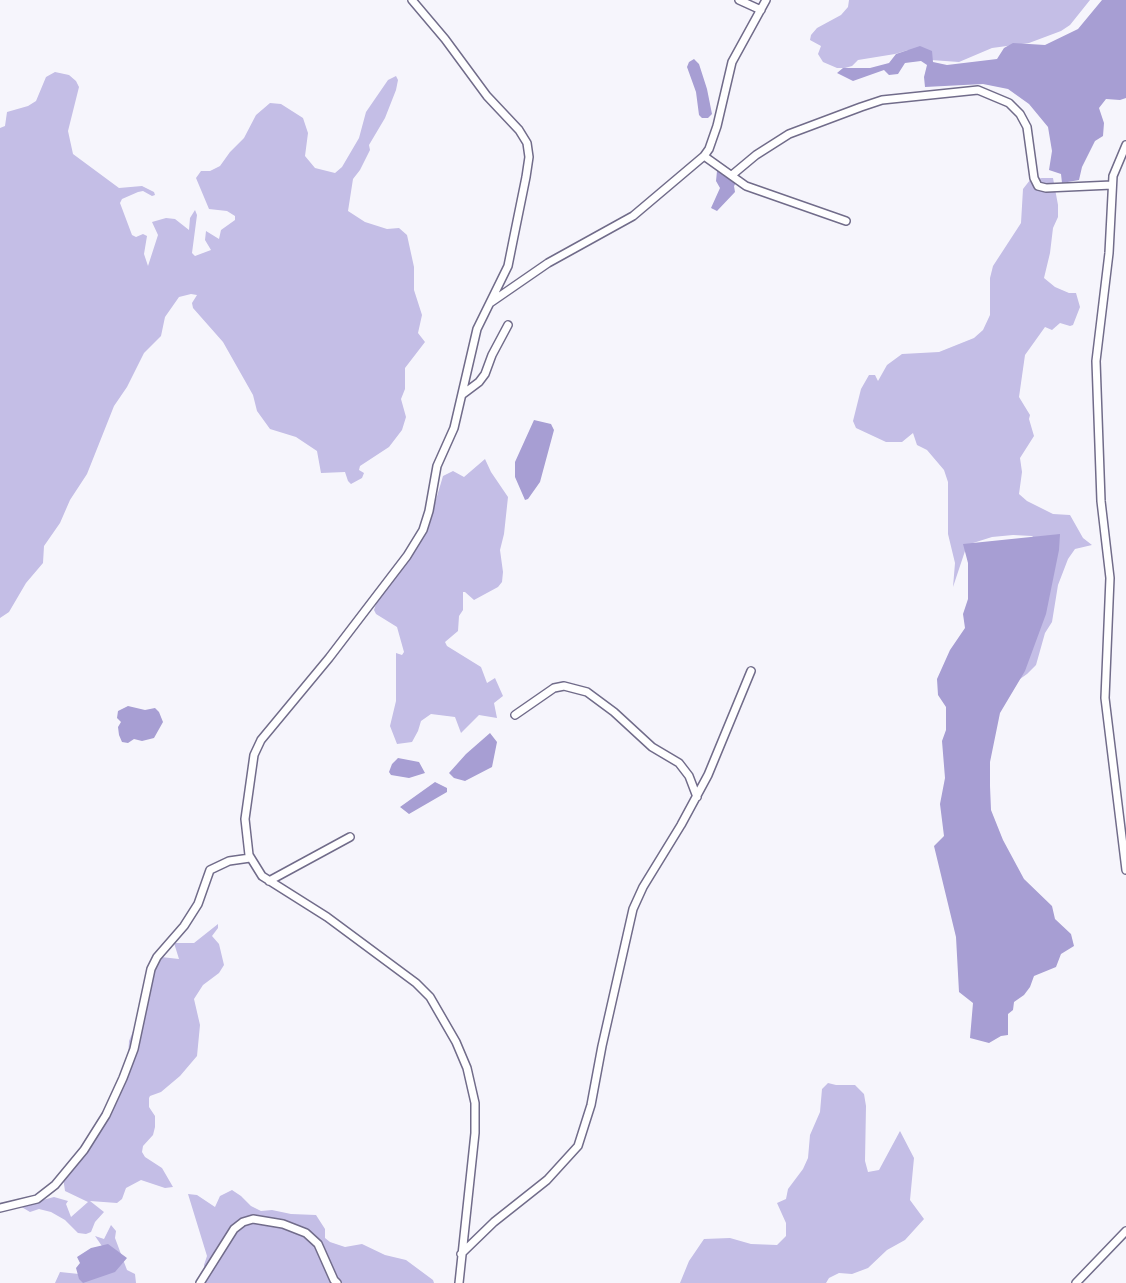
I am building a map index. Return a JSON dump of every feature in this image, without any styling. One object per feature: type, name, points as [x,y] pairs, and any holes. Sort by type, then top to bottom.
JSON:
[{"type":"street","points":[[412,0],[527,143],[526,177],[508,266],[488,304],[472,349],[463,395],[454,428],[437,466],[423,530],[407,556],[329,658],[261,740],[254,755],[245,819],[250,858],[262,876],[327,917],[416,983],[430,997],[456,1042],[467,1068],[475,1103],[475,1133],[458,1283]]},
{"type":"street","points":[[739,0],[761,10]]},
{"type":"street","points":[[488,304],[548,263],[633,216],[704,156],[717,126],[732,62],[766,0]]},
{"type":"street","points":[[732,176],[756,155],[789,134],[861,107],[882,100],[978,90],[1009,103],[1020,114],[1027,127],[1034,178],[1038,186],[1046,188],[1112,185]]},
{"type":"street","points":[[1126,145],[1113,176],[1109,253],[1096,361],[1102,521],[1110,578],[1105,698],[1126,870]]},
{"type":"street","points":[[704,156],[746,186],[846,221]]},
{"type":"street","points":[[463,395],[485,374],[508,325]]},
{"type":"street","points":[[460,1255],[494,1222],[547,1180],[578,1146],[591,1105],[633,909],[643,887],[697,797],[751,671]]},
{"type":"street","points":[[515,715],[554,688],[574,688],[587,692],[614,712],[652,747],[679,763],[689,776],[697,797]]},
{"type":"street","points":[[269,881],[350,837]]},
{"type":"street","points":[[0,1208],[37,1199],[55,1185],[84,1150],[106,1115],[134,1049],[151,969],[157,957],[184,926],[198,904],[210,870],[229,861],[250,858]]},
{"type":"street","points":[[200,1283],[234,1229],[253,1219],[284,1224],[306,1233],[317,1244],[337,1283]]},
{"type":"street","points":[[1076,1283],[1126,1231]]},
{"type":"shaded area","points":[[849,0],[1090,0],[1070,25],[1061,31],[1029,43],[992,48],[959,62],[931,60],[908,50],[858,60],[852,66],[837,68],[823,62],[818,54],[821,46],[810,40],[817,28],[841,15],[848,7]]},
{"type":"shaded area","points":[[1102,0],[1126,0],[1126,98],[1106,99],[1099,108],[1104,123],[1103,136],[1095,141],[1082,167],[1079,180],[1062,183],[1061,174],[1049,170],[1052,151],[1048,127],[1029,104],[1008,89],[983,84],[925,87],[927,65],[921,61],[905,63],[898,74],[889,75],[884,70],[853,81],[837,73],[843,68],[870,68],[889,63],[896,54],[920,46],[932,51],[933,62],[947,65],[997,59],[1004,48],[1013,43],[1045,45],[1078,29]]},
{"type":"shaded area","points":[[694,59],[699,64],[707,89],[712,114],[708,118],[699,115],[696,92],[687,67]]},
{"type":"shaded area","points":[[55,72],[69,75],[79,87],[68,131],[73,154],[119,188],[142,186],[154,192],[155,195],[152,196],[143,191],[138,192],[122,199],[120,203],[132,235],[147,236],[144,254],[148,266],[158,235],[152,222],[166,218],[175,219],[189,230],[190,218],[195,210],[197,215],[192,253],[195,256],[211,250],[205,240],[206,231],[219,239],[221,230],[235,220],[235,216],[227,211],[209,209],[196,178],[201,171],[210,171],[220,166],[244,138],[256,115],[270,103],[281,104],[303,118],[308,133],[305,156],[315,168],[335,173],[342,167],[359,138],[366,112],[388,80],[396,76],[396,90],[385,118],[353,179],[348,211],[365,222],[387,229],[399,228],[407,235],[414,267],[414,290],[422,315],[418,333],[425,342],[405,368],[405,389],[401,399],[406,417],[402,430],[389,447],[360,466],[359,470],[364,473],[362,478],[351,484],[345,472],[321,473],[317,451],[296,437],[270,429],[257,411],[253,395],[223,342],[193,308],[192,303],[197,295],[179,297],[165,317],[161,336],[144,353],[114,406],[87,474],[44,546],[43,563],[26,583],[9,612],[0,618],[0,128],[5,126],[7,112],[36,101],[46,77]]},
{"type":"shaded area","points":[[720,167],[738,180],[734,186],[735,192],[717,211],[711,208],[720,188],[716,181]]},
{"type":"shaded area","points":[[1053,178],[1058,205],[1058,217],[1053,228],[1044,278],[1055,287],[1076,293],[1080,307],[1073,325],[1060,323],[1052,330],[1045,327],[1025,355],[1019,397],[1030,415],[1034,436],[1020,458],[1022,472],[1019,494],[1053,514],[1070,515],[1083,538],[1092,545],[1075,549],[1068,559],[1058,585],[1052,622],[1045,633],[1036,665],[999,694],[1038,541],[1032,536],[1013,535],[992,537],[973,543],[965,551],[953,587],[955,563],[948,534],[948,482],[944,470],[927,450],[917,445],[913,433],[902,442],[886,442],[856,428],[853,421],[861,389],[869,375],[875,375],[878,381],[887,365],[902,354],[939,352],[974,338],[983,330],[990,315],[990,278],[993,266],[1021,223],[1023,189],[1030,180]]},
{"type":"shaded area","points":[[534,420],[551,424],[554,430],[540,482],[525,500],[515,477],[515,462]]},
{"type":"shaded area","points":[[485,459],[508,497],[500,550],[502,582],[474,600],[463,592],[463,610],[459,616],[458,631],[445,642],[447,646],[481,667],[487,683],[495,678],[503,696],[494,703],[497,718],[479,715],[461,733],[455,717],[431,714],[421,721],[412,742],[397,744],[390,726],[396,701],[396,653],[402,655],[404,652],[397,627],[374,610],[430,520],[443,476],[453,471],[464,477]]},
{"type":"shaded area","points":[[1060,534],[1046,614],[1025,671],[1000,713],[990,762],[990,786],[991,810],[1003,840],[1024,879],[1052,906],[1055,919],[1071,934],[1074,946],[1061,954],[1056,967],[1034,976],[1030,987],[1014,1002],[1013,1010],[1008,1014],[1008,1035],[989,1043],[970,1038],[973,1003],[959,992],[956,937],[934,846],[944,836],[940,804],[945,778],[942,741],[946,730],[946,707],[938,695],[937,679],[950,650],[965,628],[963,614],[968,599],[968,563],[963,544]]},
{"type":"shaded area","points":[[128,706],[145,710],[155,708],[159,712],[163,722],[154,738],[122,742],[118,711]]},
{"type":"shaded area","points":[[490,733],[497,742],[492,767],[465,781],[454,778],[449,773]]},
{"type":"shaded area","points":[[398,758],[419,762],[425,773],[409,778],[391,775],[389,772],[392,764]]},
{"type":"shaded area","points":[[435,782],[447,788],[447,792],[409,814],[400,807]]},
{"type":"shaded area","points":[[218,924],[212,936],[219,944],[224,965],[219,973],[203,985],[194,999],[200,1025],[197,1056],[180,1076],[149,1098],[149,1107],[155,1116],[155,1127],[142,1152],[162,1168],[173,1187],[165,1188],[141,1180],[126,1188],[122,1199],[117,1203],[90,1201],[104,1212],[91,1232],[86,1234],[78,1233],[65,1220],[51,1212],[39,1209],[30,1212],[20,1206],[54,1197],[68,1201],[66,1204],[71,1217],[88,1202],[65,1191],[63,1177],[94,1140],[123,1087],[121,1074],[128,1058],[129,1041],[143,1007],[149,968],[161,957],[179,959],[174,943],[194,943]]},
{"type":"shaded area","points":[[828,1083],[855,1085],[864,1094],[865,1161],[868,1172],[879,1170],[900,1131],[914,1158],[910,1200],[924,1219],[905,1240],[887,1250],[868,1268],[852,1274],[839,1273],[829,1278],[826,1283],[680,1283],[689,1261],[704,1239],[730,1238],[751,1244],[777,1245],[786,1236],[786,1223],[777,1203],[786,1199],[788,1189],[808,1158],[810,1135],[820,1112],[822,1089]]},
{"type":"shaded area","points":[[232,1190],[261,1211],[316,1215],[325,1229],[325,1238],[330,1242],[345,1247],[362,1244],[385,1255],[406,1260],[434,1283],[206,1283],[204,1265],[207,1256],[188,1194],[197,1195],[215,1207],[220,1196]]},
{"type":"shaded area","points":[[111,1225],[116,1231],[115,1238],[127,1270],[135,1274],[136,1283],[55,1283],[60,1272],[79,1274],[106,1252],[95,1236],[104,1239]]},
{"type":"shaded area","points":[[108,1244],[127,1258],[115,1272],[83,1283],[76,1268],[80,1263],[77,1257],[91,1248]]}]
